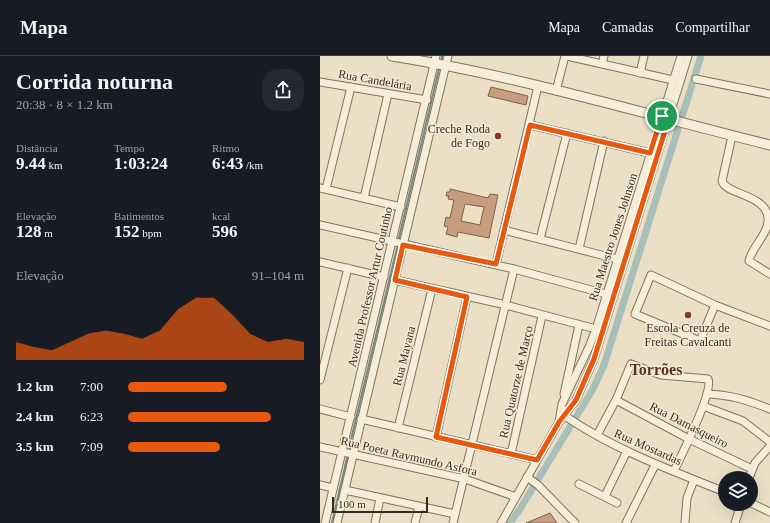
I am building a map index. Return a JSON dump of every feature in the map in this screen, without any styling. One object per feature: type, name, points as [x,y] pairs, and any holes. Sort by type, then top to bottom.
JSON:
[{"type":"street","points":[[392,56],[447,60],[556,91],[668,118],[770,145]]},
{"type":"street","points":[[556,91],[566,56],[673,80]]},
{"type":"street","points":[[602,64],[604,56]]},
{"type":"street","points":[[640,73],[644,56]]},
{"type":"street","name":"Rua Maestro Jones Johnson","points":[[501,523],[559,422],[562,404],[577,374],[596,329],[650,153],[668,118],[673,80],[681,56]]},
{"type":"street","name":"Rua Maestro Jones Johnson","points":[[559,422],[570,420],[599,345],[688,56]]},
{"type":"street","name":"Avenida Professor Artur Coutinho","points":[[325,523],[427,100],[435,59]]},
{"type":"street","name":"Avenida Professor Artur Coutinho","points":[[337,523],[447,60]]},
{"type":"street","points":[[696,79],[770,94]]},
{"type":"street","name":"Rua Candelária","points":[[320,82],[427,100]]},
{"type":"street","points":[[496,264],[538,86]]},
{"type":"street","points":[[351,87],[323,189],[401,207]]},
{"type":"street","points":[[364,198],[388,94]]},
{"type":"street","points":[[530,125],[604,141],[650,153]]},
{"type":"street","points":[[540,239],[567,133]]},
{"type":"street","points":[[732,136],[721,178],[723,184],[757,201],[767,211],[769,224],[749,259],[750,264],[770,274]]},
{"type":"street","points":[[579,249],[604,141]]},
{"type":"street","points":[[320,225],[403,245],[496,264],[606,294]]},
{"type":"street","points":[[504,230],[617,259]]},
{"type":"street","points":[[320,262],[384,278]]},
{"type":"street","points":[[320,380],[348,268]]},
{"type":"street","points":[[454,523],[514,269]]},
{"type":"street","points":[[715,305],[700,341],[635,314],[651,275],[715,305],[770,326]]},
{"type":"street","points":[[395,280],[506,305],[542,316],[596,329]]},
{"type":"street","name":"Rua Mayana","points":[[398,428],[432,289]]},
{"type":"street","points":[[436,437],[467,297]]},
{"type":"street","name":"Rua Quatorze de Março","points":[[511,454],[542,316]]},
{"type":"street","points":[[562,404],[579,325]]},
{"type":"street","points":[[597,435],[616,400],[632,364],[661,375],[709,381],[703,406],[674,471]]},
{"type":"street","points":[[707,394],[734,396],[770,409]]},
{"type":"street","name":"Rua Damasqueiro","points":[[616,400],[689,439],[752,469]]},
{"type":"street","points":[[703,406],[743,421],[770,442]]},
{"type":"street","points":[[320,409],[351,417]]},
{"type":"street","points":[[361,419],[537,460]]},
{"type":"street","name":"Rua Mostardas","points":[[570,420],[655,465],[674,471],[718,489]]},
{"type":"street","name":"Rua Poeta Raymundo Asfora","points":[[320,447],[464,479],[516,497]]},
{"type":"street","points":[[605,496],[627,451]]},
{"type":"street","points":[[752,469],[768,451]]},
{"type":"street","points":[[626,523],[655,465]]},
{"type":"street","points":[[528,478],[538,485],[575,523]]},
{"type":"street","points":[[685,523],[688,498],[694,480]]},
{"type":"street","points":[[579,484],[617,503]]},
{"type":"street","points":[[320,485],[333,488]]},
{"type":"street","points":[[345,490],[455,514]]},
{"type":"street","points":[[375,523],[380,498]]},
{"type":"street","points":[[758,506],[770,512]]},
{"type":"street","points":[[415,523],[419,507]]},
{"type":"street","points":[[734,523],[738,511]]},
{"type":"building","points":[[491,87],[528,96],[526,105],[488,96]]},
{"type":"building","points":[[450,189],[488,198],[490,194],[498,195],[489,238],[458,232],[457,237],[446,234],[448,227],[444,226],[446,217],[450,218],[454,200],[448,199],[449,196],[446,196],[447,192],[450,192]],"holes":[[[465,204],[484,207],[480,225],[461,221]]]},
{"type":"building","points":[[550,513],[557,523],[526,523]]},
{"type":"waterway","points":[[510,523],[593,389],[604,365],[701,56]]},
{"type":"waterway","points":[[399,238],[439,69]]},
{"type":"waterway","points":[[349,448],[397,248]]},
{"type":"waterway","points":[[332,523],[347,458]]},
{"type":"place","name":"Creche Roda de Fogo","points":[[498,136]]},
{"type":"place","name":"Escola Creuza de Freitas Cavalcanti","points":[[688,315]]},
{"type":"district","name":"Torrões","points":[[656,369]]},
{"type":"route","points":[[662,116],[669,118],[609,318],[587,377],[576,400],[559,422],[537,460],[436,437],[467,297],[395,280],[403,245],[496,264],[530,125],[604,141],[650,153],[662,116]]}]
